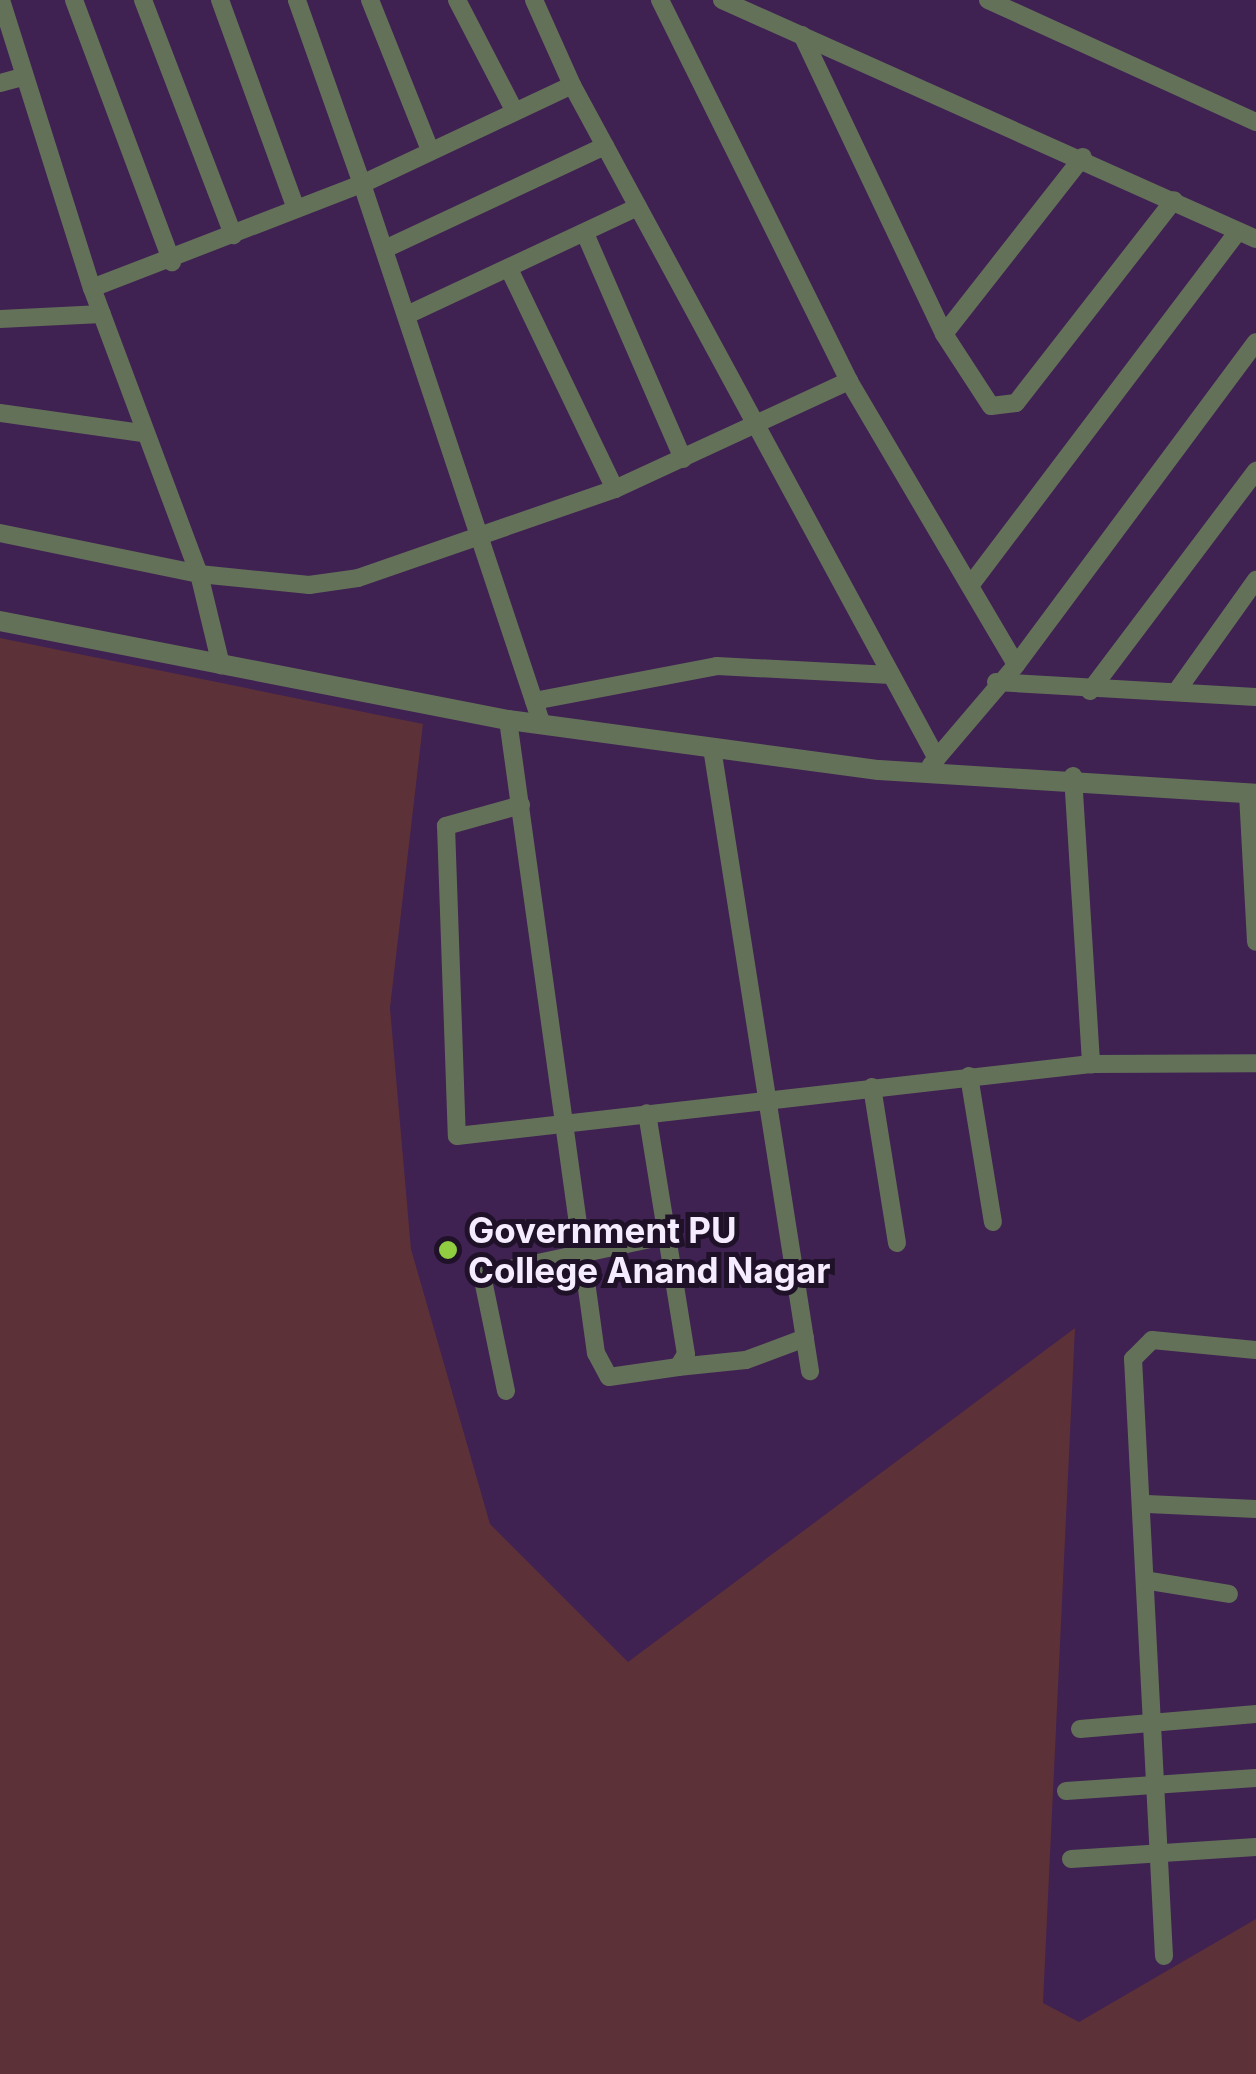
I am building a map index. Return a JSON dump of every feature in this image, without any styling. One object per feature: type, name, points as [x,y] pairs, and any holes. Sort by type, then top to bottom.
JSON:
[{"type":"street","points":[[1,0],[92,288],[143,434],[200,574],[220,664]]},
{"type":"street","points":[[74,0],[172,262]]},
{"type":"street","points":[[143,0],[233,235]]},
{"type":"street","points":[[220,0],[296,210]]},
{"type":"street","points":[[297,0],[386,249],[477,539],[542,724]]},
{"type":"street","points":[[370,0],[430,150]]},
{"type":"street","points":[[458,0],[514,110]]},
{"type":"street","points":[[534,0],[572,85],[891,675],[930,766]]},
{"type":"street","points":[[660,0],[850,381],[972,583],[1016,665]]},
{"type":"street","points":[[722,0],[1082,157],[1247,235],[972,583]]},
{"type":"street","points":[[988,0],[1256,122]]},
{"type":"street","points":[[802,34],[944,334],[987,402],[1011,408],[1174,200]]},
{"type":"street","points":[[0,83],[23,77]]},
{"type":"street","points":[[92,288],[172,262],[362,184],[572,85]]},
{"type":"street","points":[[386,249],[605,146]]},
{"type":"street","points":[[944,334],[1082,157]]},
{"type":"street","points":[[406,315],[587,238],[638,208]]},
{"type":"street","points":[[587,238],[683,459]]},
{"type":"street","points":[[510,272],[614,489]]},
{"type":"street","points":[[0,319],[102,314]]},
{"type":"street","points":[[930,766],[996,682],[1016,665],[1256,342]]},
{"type":"street","points":[[0,533],[200,574],[310,585],[477,539],[614,489],[850,381]]},
{"type":"street","points":[[0,413],[143,434]]},
{"type":"street","points":[[1090,690],[1256,472]]},
{"type":"street","points":[[1176,692],[1256,580]]},
{"type":"street","points":[[0,621],[508,720],[712,748],[1252,794],[1256,942]]},
{"type":"street","points":[[534,700],[718,666],[891,675]]},
{"type":"street","points":[[996,682],[1256,697]]},
{"type":"street","points":[[508,720],[571,1124],[582,1254],[604,1373],[746,1360],[806,1338]]},
{"type":"street","points":[[712,748],[761,1096],[810,1371]]},
{"type":"street","points":[[1073,776],[1092,1064]]},
{"type":"street","points":[[521,806],[446,826],[450,1123],[462,1137],[761,1096],[1092,1064],[1256,1062]]},
{"type":"street","points":[[968,1076],[993,1222]]},
{"type":"street","points":[[872,1088],[897,1242]]},
{"type":"street","points":[[647,1113],[686,1354],[678,1367]]},
{"type":"street","points":[[506,1390],[482,1275],[668,1236]]},
{"type":"street","points":[[1164,1956],[1147,1504],[1136,1351],[1165,1340],[1256,1350]]},
{"type":"street","points":[[1147,1504],[1256,1509]]},
{"type":"street","points":[[1150,1581],[1229,1594]]},
{"type":"street","points":[[1080,1729],[1256,1714]]},
{"type":"street","points":[[1066,1791],[1256,1778]]},
{"type":"street","points":[[1070,1859],[1256,1847]]},
{"type":"shaded area","points":[[0,638],[423,724],[390,1008],[411,1249],[490,1524],[628,1662],[1075,1328],[1043,2003],[1079,2022],[1256,1919],[1256,2074],[0,2074]]},
{"type":"place","name":"Government PU College Anand Nagar","points":[[448,1250]]}]
